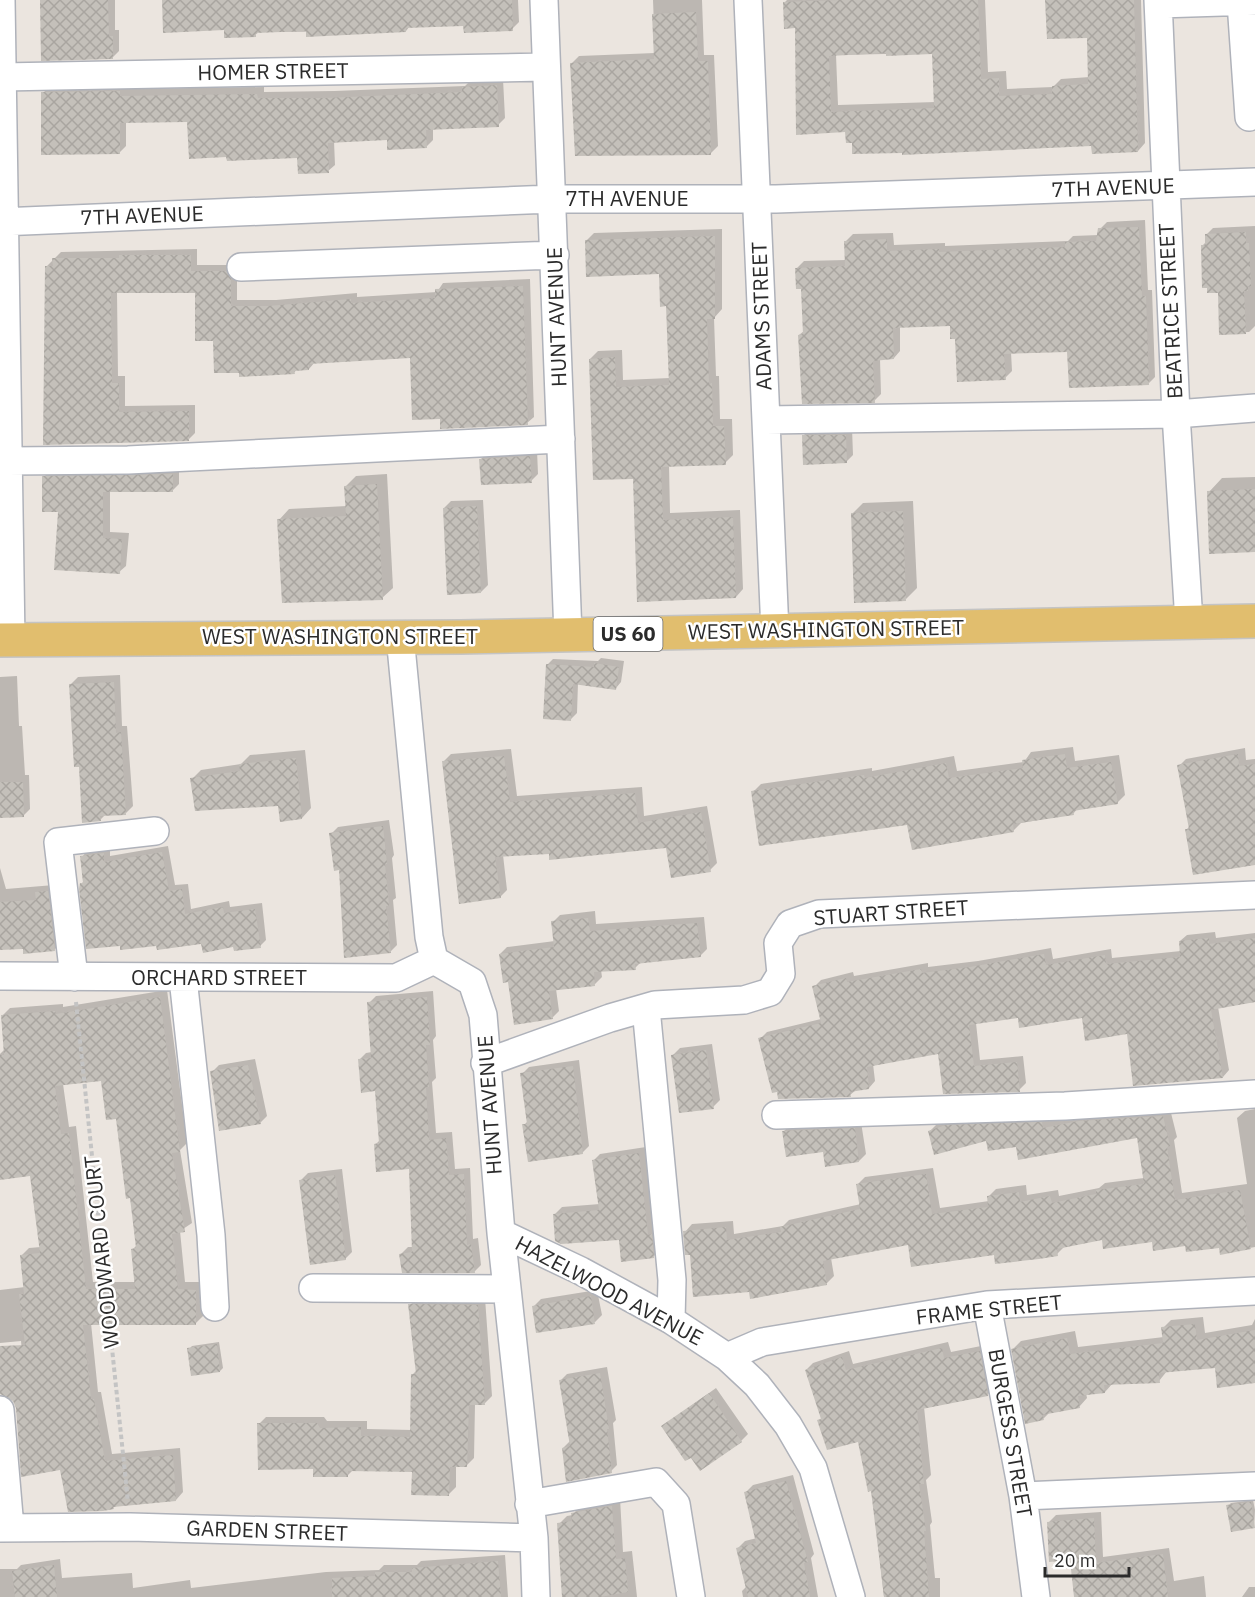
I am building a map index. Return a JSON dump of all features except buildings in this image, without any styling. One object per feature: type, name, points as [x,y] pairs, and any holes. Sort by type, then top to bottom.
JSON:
[{"type":"main road","name":"WEST WASHINGTON STREET","points":[[4,638],[568,635],[1255,621]]},
{"type":"street","points":[[1,0],[2,222],[8,462],[4,638]]},
{"type":"street","name":"HUNT AVENUE","points":[[544,0],[568,635]]},
{"type":"street","name":"ADAMS STREET","points":[[748,0],[775,632]]},
{"type":"street","points":[[1159,2],[1248,2],[1249,117]]},
{"type":"street","name":"BEATRICE STREET","points":[[1159,2],[1165,186],[1188,622]]},
{"type":"street","name":"HOMER STREET","points":[[2,77],[545,67]]},
{"type":"street","name":"7TH AVENUE","points":[[2,222],[552,199],[758,199],[1255,182]]},
{"type":"street","points":[[241,267],[555,255]]},
{"type":"street","points":[[766,420],[1176,414],[1255,408]]},
{"type":"street","points":[[8,462],[128,460],[561,438]]},
{"type":"street","points":[[400,636],[429,937],[434,960]]},
{"type":"street","points":[[74,977],[58,842],[155,831]]},
{"type":"street","name":"STUART STREET","points":[[485,1063],[646,1008],[744,1000],[770,992],[781,974],[778,943],[790,924],[819,914],[1255,895]]},
{"type":"street","name":"HUNT AVENUE","points":[[434,960],[472,982],[483,1016],[485,1063],[501,1233],[534,1538],[536,1597]]},
{"type":"street","name":"ORCHARD STREET","points":[[0,976],[396,978],[434,960]]},
{"type":"street","points":[[183,978],[210,1235],[215,1307]]},
{"type":"street","points":[[646,1008],[672,1280],[671,1320]]},
{"type":"street","points":[[776,1115],[1065,1106],[1255,1094]]},
{"type":"street","name":"HAZELWOOD AVENUE","points":[[501,1233],[581,1271],[671,1320],[727,1357],[757,1385],[788,1425],[813,1468],[851,1597]]},
{"type":"street","points":[[313,1288],[507,1290]]},
{"type":"street","name":"FRAME STREET","points":[[727,1357],[762,1342],[987,1305],[1255,1291]]},
{"type":"street","name":"BURGESS STREET","points":[[987,1305],[1023,1496],[1036,1597]]},
{"type":"street","points":[[0,1410],[5,1528]]},
{"type":"street","points":[[529,1503],[656,1482],[676,1504],[691,1597]]},
{"type":"street","points":[[1023,1496],[1255,1486]]},
{"type":"street","name":"GARDEN STREET","points":[[5,1528],[130,1527],[534,1538]]},
{"type":"path","name":"WOODWARD COURT","points":[[74,977],[130,1527]]}]
